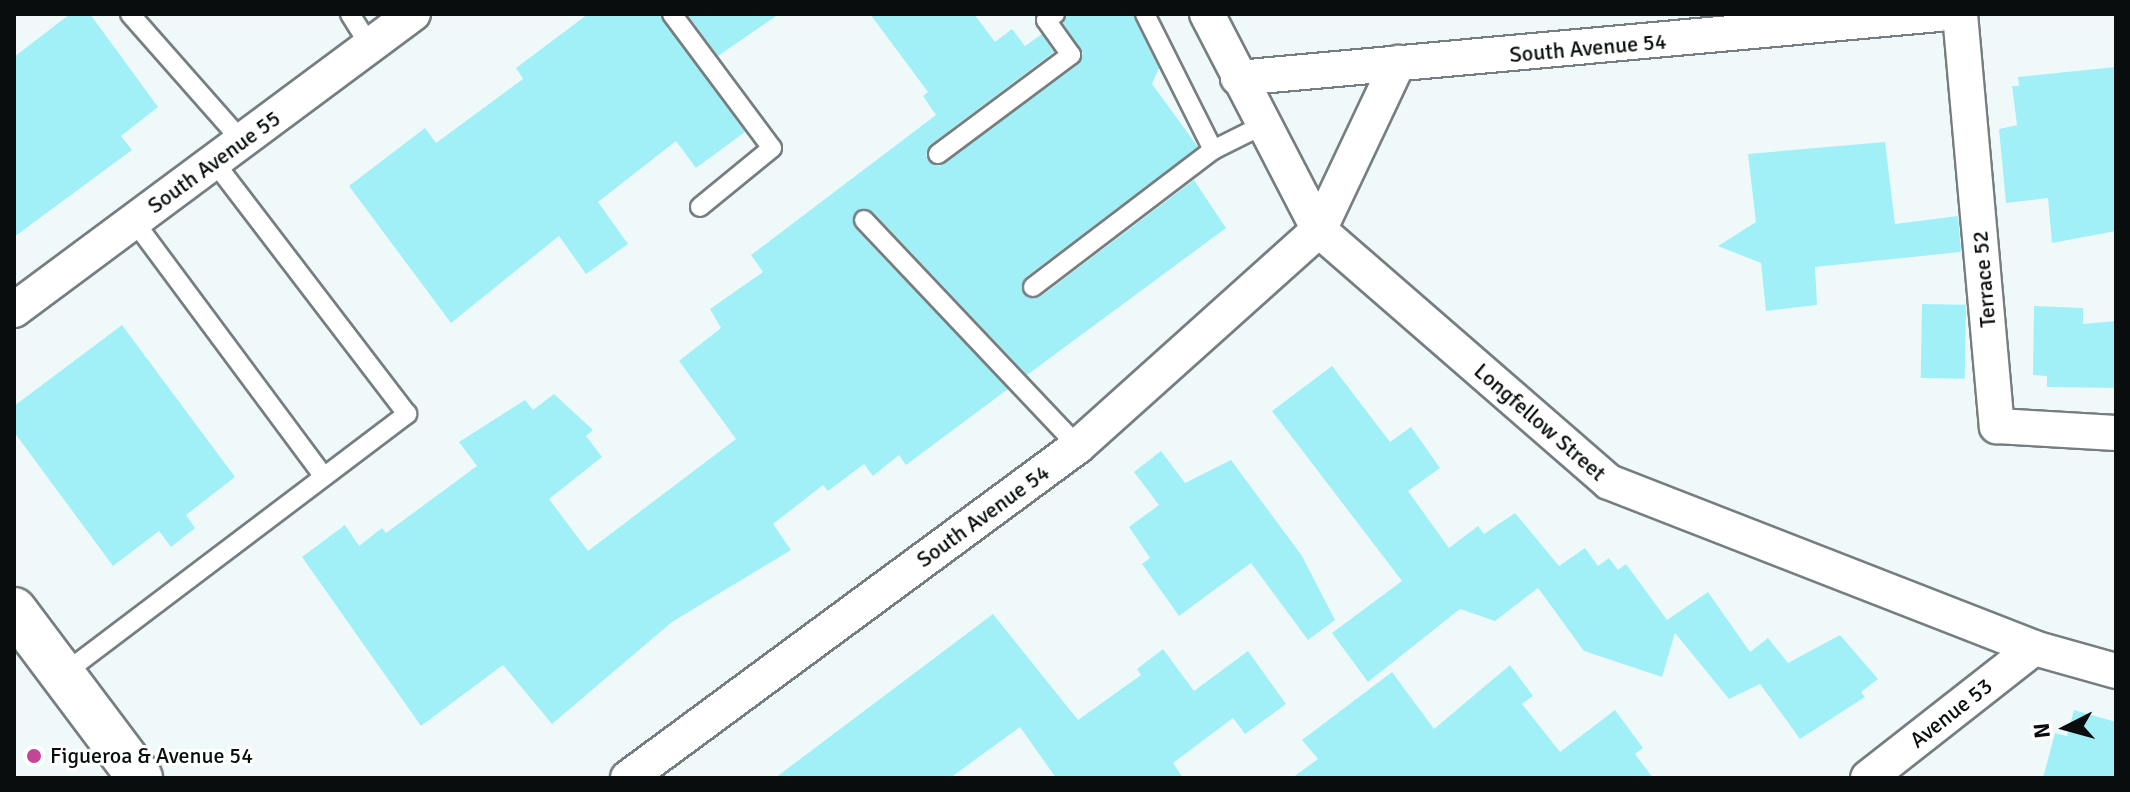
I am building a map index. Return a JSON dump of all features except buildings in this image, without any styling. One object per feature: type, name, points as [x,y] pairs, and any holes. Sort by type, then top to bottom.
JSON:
[{"type":"main road","points":[[14,610],[140,778]]},
{"type":"street","name":"South Avenue 55","points":[[14,310],[413,14]]},
{"type":"street","name":"Longfellow Street","points":[[1207,14],[1319,230],[1609,482],[2034,648],[2116,671]]},
{"type":"street","name":"South Avenue 54","points":[[1238,78],[1938,14]]},
{"type":"street","name":"Terrace 52","points":[[1960,14],[1997,426],[2116,433]]},
{"type":"street","points":[[1319,230],[1398,63]]},
{"type":"street","name":"South Avenue 54","points":[[628,778],[1078,446],[1319,230]]},
{"type":"street","name":"Avenue 53","points":[[1868,778],[2034,648]]},
{"type":"lane","points":[[130,14],[242,141]]},
{"type":"lane","points":[[350,14],[370,46]]},
{"type":"lane","points":[[672,14],[772,148],[700,207]]},
{"type":"lane","points":[[938,154],[1071,55],[1046,20],[1055,14]]},
{"type":"lane","points":[[1145,14],[1213,150]]},
{"type":"lane","points":[[1033,287],[1213,150],[1263,125]]},
{"type":"lane","points":[[62,675],[322,474],[407,414],[214,162]]},
{"type":"lane","points":[[864,220],[1078,446]]},
{"type":"lane","points":[[134,221],[322,474]]},
{"type":"place","name":"Figueroa & Avenue 54","points":[[34,756]]}]
